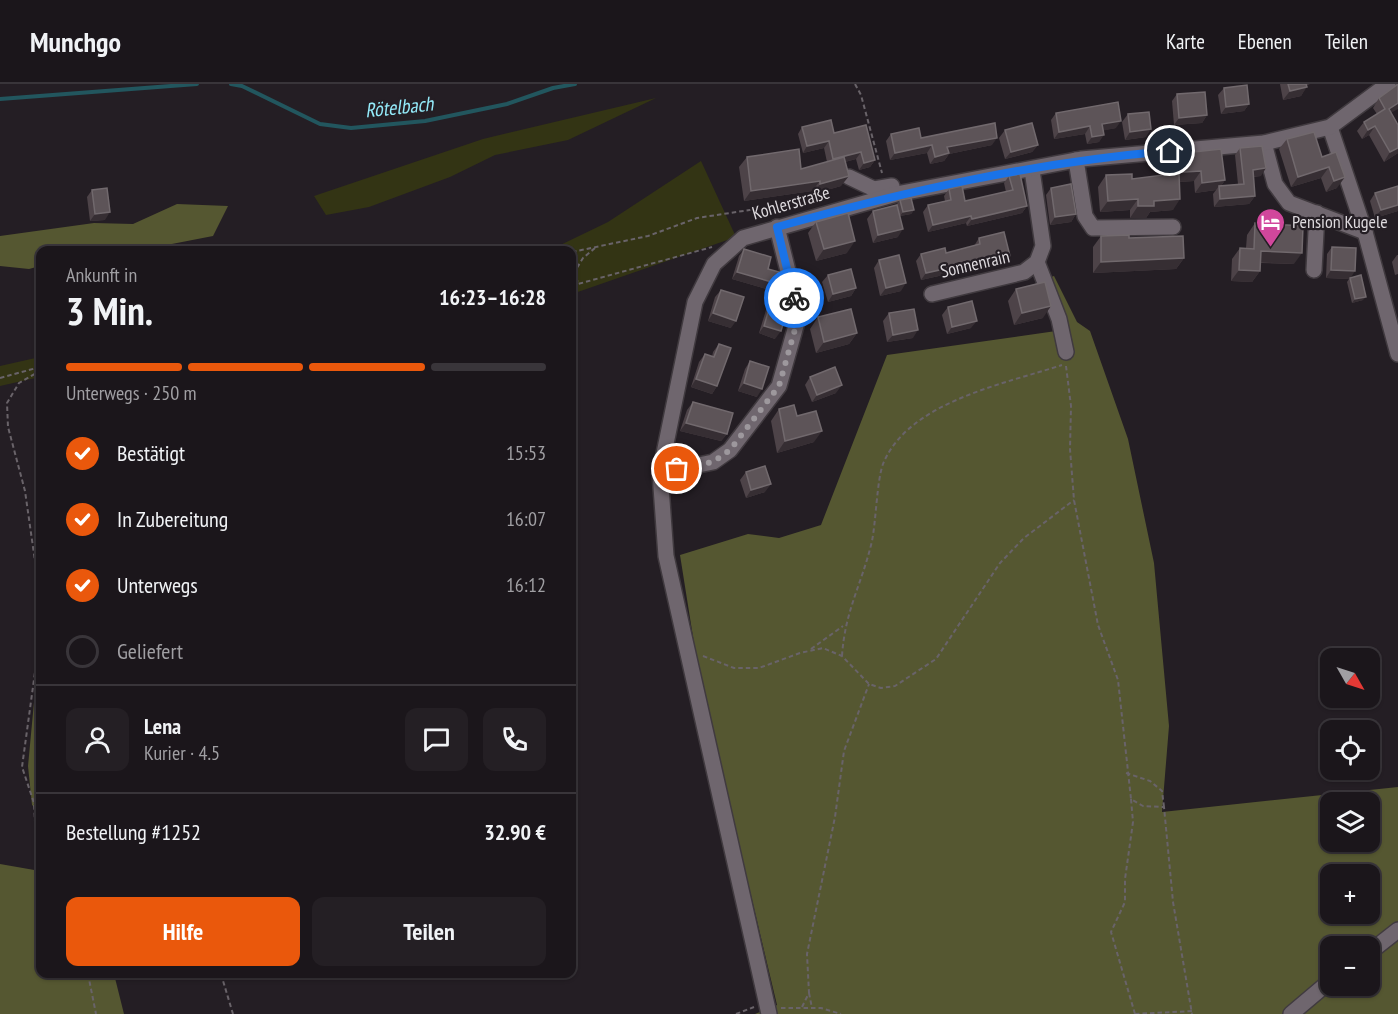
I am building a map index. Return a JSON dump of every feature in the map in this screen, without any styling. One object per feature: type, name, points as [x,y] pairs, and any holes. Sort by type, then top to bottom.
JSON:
[{"type":"street","points":[[1388,84],[1330,126],[1365,232],[1398,354]]},
{"type":"street","name":"Kohlerstraße","points":[[769,1008],[752,945],[666,555],[660,473],[695,302],[714,264],[743,238],[896,194],[1076,160],[1264,143],[1330,126]]},
{"type":"street","points":[[1264,143],[1275,184],[1289,203],[1365,232]]},
{"type":"street","points":[[1076,160],[1085,216],[1093,228],[1173,227]]},
{"type":"street","name":"Sonnenrain","points":[[932,294],[1024,272],[1037,262],[1043,246],[1032,170]]},
{"type":"street","points":[[849,177],[874,189],[911,182],[937,186]]},
{"type":"street","points":[[1314,270],[1317,213]]},
{"type":"street","points":[[660,473],[713,462],[730,450],[779,386],[799,315],[777,227]]},
{"type":"street","points":[[1037,262],[1059,320],[1066,357]]},
{"type":"street","points":[[1380,944],[1398,930]]},
{"type":"street","points":[[1291,1014],[1320,989]]},
{"type":"path","points":[[855,84],[861,95],[886,187]]},
{"type":"path","points":[[576,251],[648,236],[697,218],[833,197]]},
{"type":"path","points":[[576,275],[578,284],[721,244]]},
{"type":"path","points":[[576,269],[583,258],[596,247]]},
{"type":"path","points":[[842,656],[844,626],[864,570],[875,520],[883,465],[903,432],[945,405],[1066,357],[1074,500],[1098,625],[1118,681],[1126,773],[1133,822],[1125,879],[1125,902],[1111,932],[1135,1014],[1192,1012],[1173,902],[1162,791],[1150,781],[1126,773]]},
{"type":"path","points":[[0,378],[36,370]]},
{"type":"path","points":[[36,372],[19,383],[7,403],[8,427],[25,491],[36,568]]},
{"type":"path","points":[[686,647],[734,668],[759,668],[823,648],[842,656],[868,684],[881,688],[895,686],[936,659],[1000,563],[1024,538],[1074,500]]},
{"type":"path","points":[[809,651],[844,626]]},
{"type":"path","points":[[36,665],[22,766],[34,803],[36,824]]},
{"type":"path","points":[[812,1008],[807,954],[834,817],[844,751],[868,684]]},
{"type":"path","points":[[1131,799],[1143,806],[1164,807]]},
{"type":"path","points":[[89,978],[96,1014]]},
{"type":"path","points":[[222,978],[233,1014]]},
{"type":"path","points":[[802,1007],[809,993]]},
{"type":"path","points":[[739,1014],[769,1008],[802,1007],[841,1014]]},
{"type":"shaded area","points":[[656,98],[568,140],[495,155],[450,177],[369,207],[326,215],[314,196],[483,139]]},
{"type":"shaded area","points":[[701,161],[736,237],[576,293],[576,246],[558,246],[608,222]]},
{"type":"shaded area","points":[[36,358],[36,378],[0,386],[0,366]]},
{"type":"green space","points":[[177,204],[228,206],[213,236],[161,246],[36,246],[36,267],[29,269],[0,266],[0,236],[94,223],[133,224]]},
{"type":"green space","points":[[1054,276],[1077,322],[1090,331],[1128,439],[1154,563],[1169,726],[1162,812],[1320,795],[1320,852],[1380,852],[1380,792],[1351,792],[1398,787],[1398,1014],[755,1014],[777,1005],[700,681],[680,555],[748,534],[779,538],[821,525],[887,355],[1070,329],[1051,277]]},
{"type":"green space","points":[[34,702],[36,702],[36,808],[32,805],[28,766]]},
{"type":"green space","points":[[0,864],[36,870],[36,978],[115,978],[124,1014],[0,1014]]},
{"type":"building","points":[[1288,84],[1306,84],[1307,87],[1290,91]]},
{"type":"building","points":[[1398,84],[1398,103],[1389,109],[1398,125],[1398,148],[1390,152],[1375,126],[1368,130],[1364,122],[1385,109],[1379,98]]},
{"type":"building","points":[[1247,85],[1249,104],[1226,107],[1224,88]]},
{"type":"building","points":[[1205,92],[1207,115],[1179,118],[1177,94]]},
{"type":"building","points":[[1118,102],[1121,121],[1102,124],[1104,135],[1092,137],[1090,126],[1059,132],[1056,113]]},
{"type":"building","points":[[1149,112],[1151,129],[1130,132],[1128,114]]},
{"type":"building","points":[[831,120],[834,133],[866,125],[875,160],[864,163],[861,152],[833,159],[829,141],[807,146],[802,127]]},
{"type":"building","points":[[995,123],[997,138],[947,147],[949,153],[935,157],[932,145],[895,153],[891,134],[919,128],[921,138]]},
{"type":"building","points":[[1032,123],[1038,145],[1011,152],[1005,130]]},
{"type":"building","points":[[1314,132],[1322,157],[1336,152],[1345,177],[1334,181],[1329,167],[1298,177],[1287,139]]},
{"type":"building","points":[[1262,146],[1266,168],[1253,170],[1255,196],[1220,199],[1219,186],[1244,184],[1240,148]]},
{"type":"building","points":[[799,149],[801,169],[844,157],[849,176],[820,184],[820,181],[751,191],[747,157]]},
{"type":"building","points":[[1221,149],[1225,180],[1202,183],[1201,171],[1169,173],[1167,152],[1185,150],[1185,153]]},
{"type":"building","points":[[1179,173],[1180,199],[1154,201],[1154,206],[1138,206],[1138,199],[1108,201],[1106,175],[1132,174],[1132,179]]},
{"type":"building","points":[[1020,174],[1027,206],[972,219],[971,216],[933,225],[928,205],[951,200],[949,189],[962,186],[965,201],[1013,190],[1009,176]]},
{"type":"building","points":[[1071,184],[1076,214],[1055,217],[1051,188]]},
{"type":"building","points":[[1398,186],[1398,205],[1381,210],[1375,193]]},
{"type":"building","points":[[107,188],[110,212],[95,214],[92,190]]},
{"type":"building","points":[[911,198],[914,210],[903,212],[900,200]]},
{"type":"building","points":[[897,205],[903,229],[878,235],[873,211]]},
{"type":"building","points":[[848,213],[855,241],[824,249],[816,222]]},
{"type":"building","points":[[1255,223],[1303,226],[1302,253],[1261,251],[1260,271],[1239,270],[1240,248],[1254,249]]},
{"type":"building","points":[[1004,232],[1010,256],[926,273],[921,254],[945,248],[946,253],[980,244],[979,238]]},
{"type":"building","points":[[1129,235],[1129,238],[1183,236],[1184,258],[1101,262],[1101,236]]},
{"type":"building","points":[[1332,247],[1356,248],[1355,271],[1331,270]]},
{"type":"building","points":[[744,249],[771,257],[768,269],[779,272],[775,283],[737,272]]},
{"type":"building","points":[[899,255],[906,283],[886,288],[879,260]]},
{"type":"building","points":[[851,269],[856,288],[833,294],[828,275]]},
{"type":"building","points":[[1361,275],[1366,297],[1355,299],[1350,278]]},
{"type":"building","points":[[1045,282],[1051,306],[1022,313],[1016,289]]},
{"type":"building","points":[[721,290],[744,297],[736,321],[713,313]]},
{"type":"building","points":[[972,301],[977,321],[952,327],[948,307]]},
{"type":"building","points":[[771,302],[788,307],[781,331],[764,326]]},
{"type":"building","points":[[851,309],[857,333],[824,342],[818,317]]},
{"type":"building","points":[[914,309],[918,330],[893,335],[889,313]]},
{"type":"building","points":[[719,344],[731,348],[717,386],[696,379],[705,354],[714,357]]},
{"type":"building","points":[[750,361],[769,367],[762,389],[744,383]]},
{"type":"building","points":[[835,367],[842,385],[817,395],[810,377]]},
{"type":"building","points":[[693,402],[733,413],[727,434],[686,423]]},
{"type":"building","points":[[794,405],[797,416],[816,411],[822,431],[785,441],[779,409]]},
{"type":"building","points":[[765,466],[771,484],[751,490],[746,472]]},
{"type":"waterway","name":"Rötelbach","points":[[0,99],[197,84]]},
{"type":"waterway","name":"Rötelbach","points":[[231,84],[242,86],[320,124],[351,128],[425,121],[507,104],[553,88],[575,84]]},
{"type":"way so far","points":[[677,469],[713,462],[730,450],[779,386],[799,315],[794,298]]},
{"type":"place","name":"Pension Kugele","points":[[1271,248]]},
{"type":"route","points":[[794,298],[777,227],[896,194],[937,186],[1082,159],[1170,151]]}]
